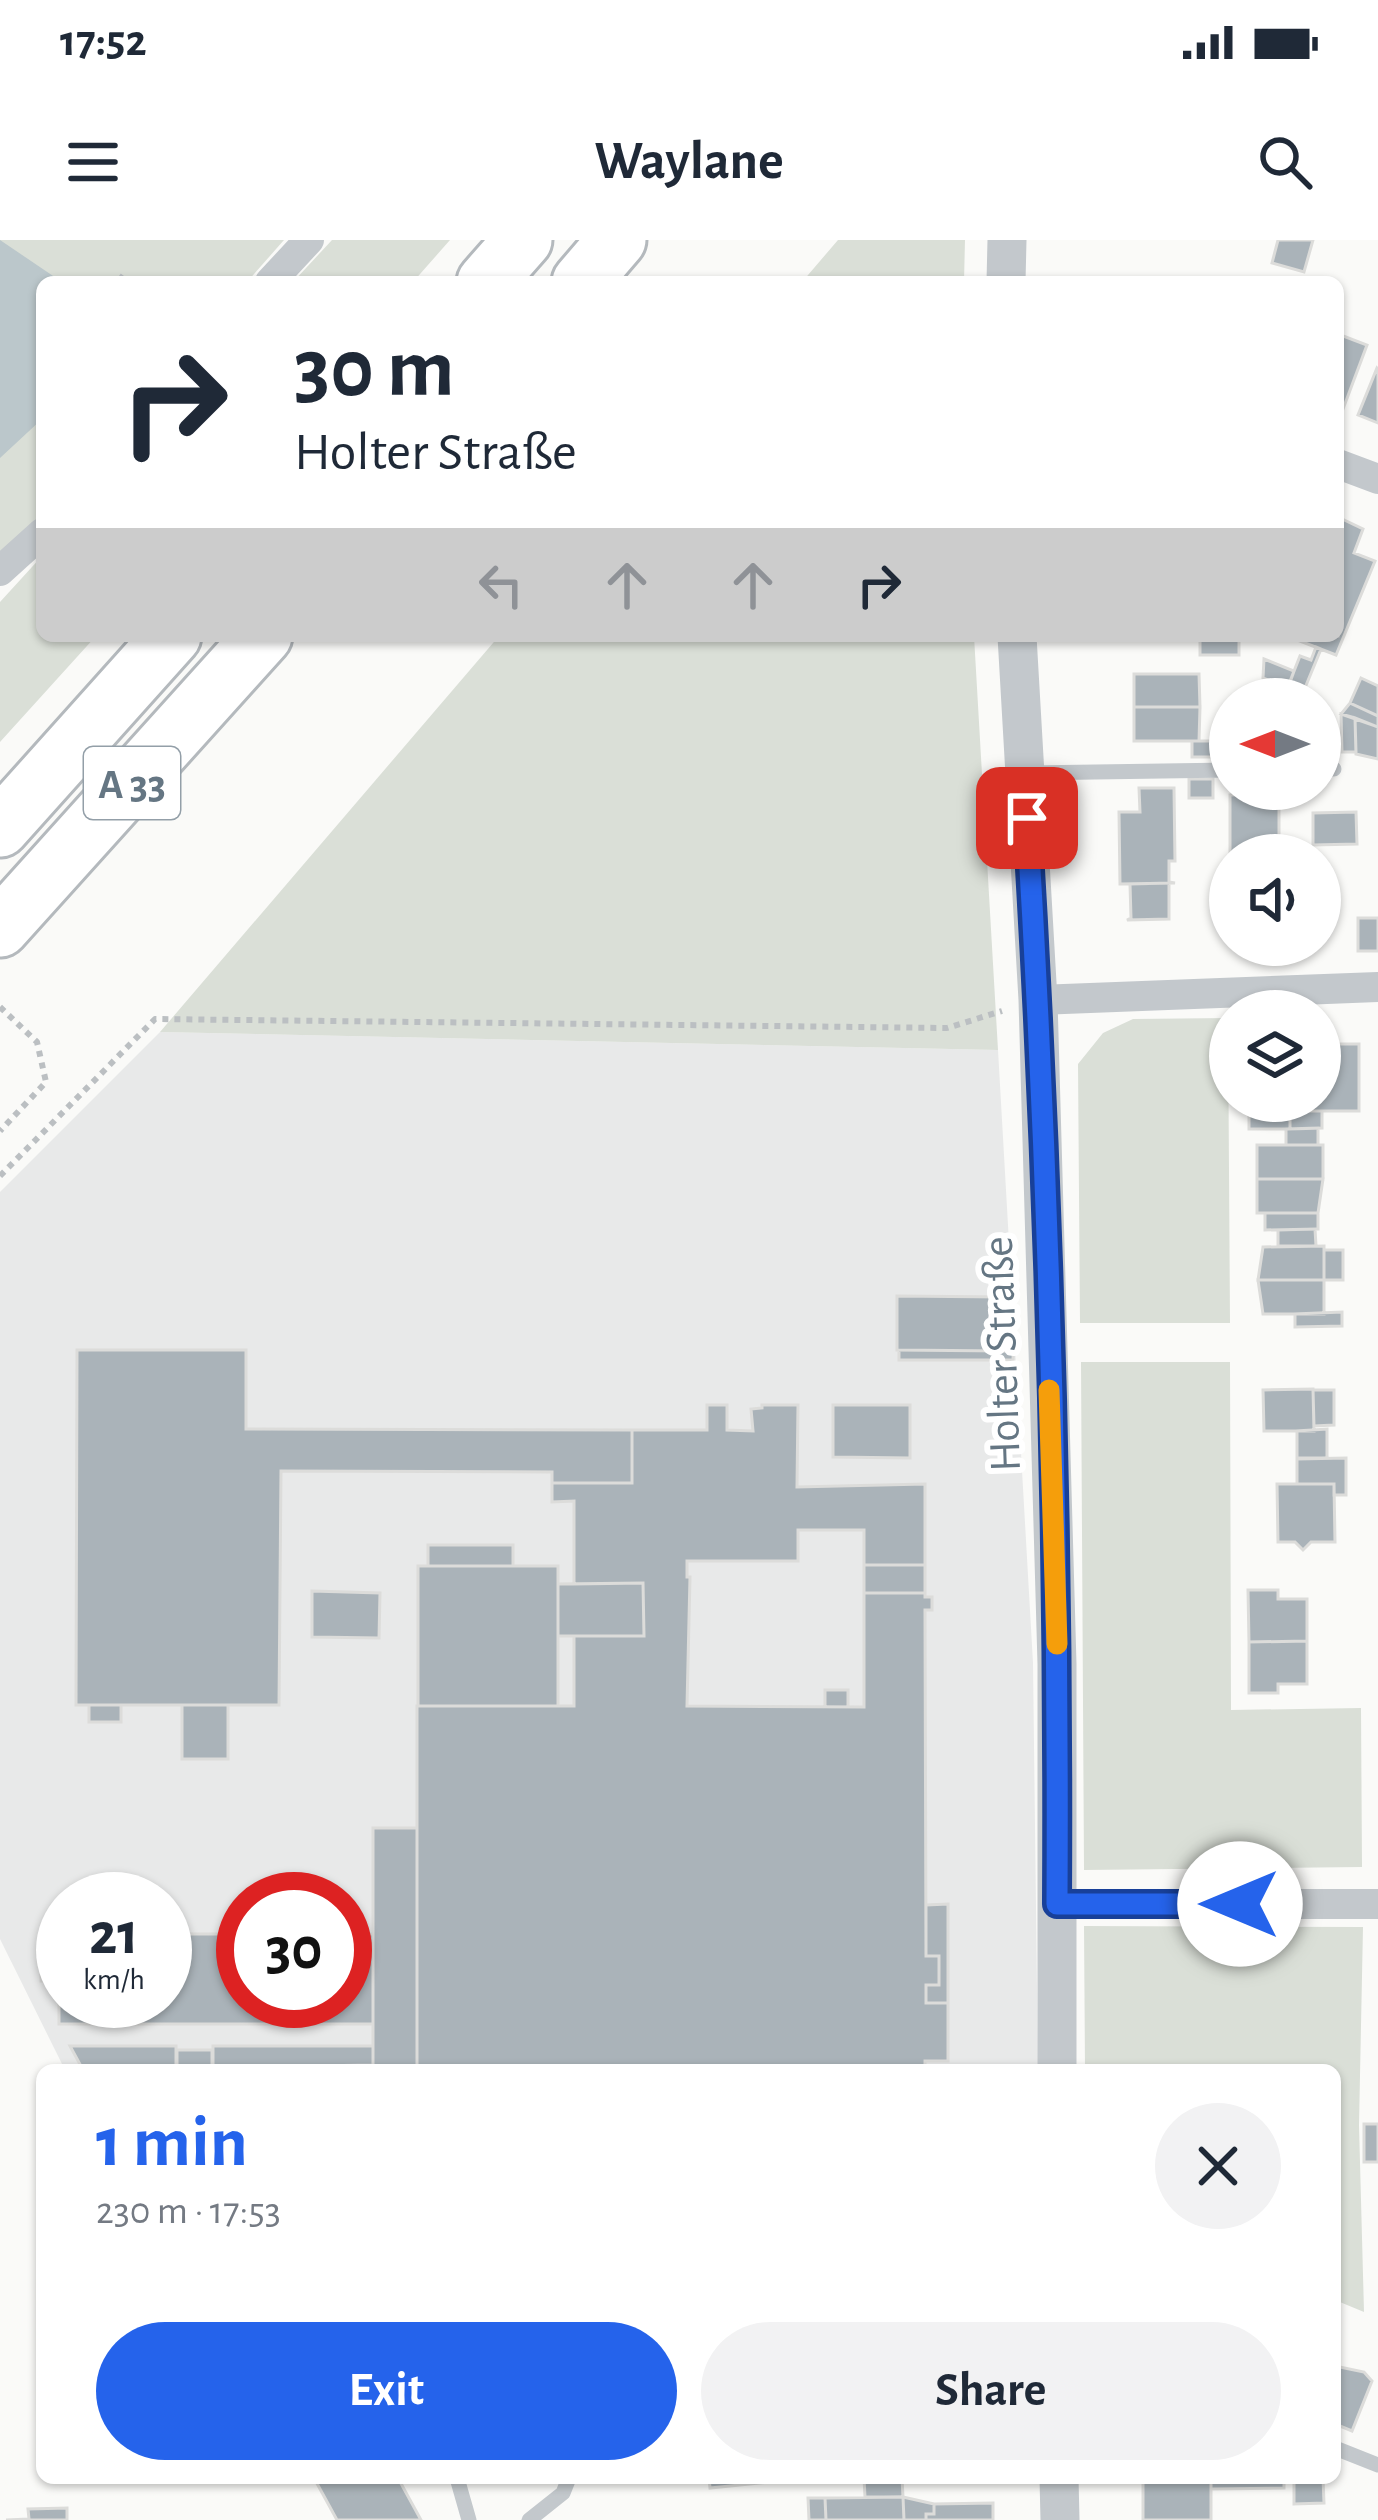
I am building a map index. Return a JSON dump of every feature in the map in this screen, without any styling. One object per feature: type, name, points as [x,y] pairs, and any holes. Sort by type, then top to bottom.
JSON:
[{"type":"highway","points":[[491,276],[524,240]]},
{"type":"highway","points":[[585,276],[617,240]]},
{"type":"highway","name":"A 33","points":[[0,828],[167,642]]},
{"type":"highway","name":"A 33","points":[[0,928],[258,642]]},
{"type":"street","points":[[275,276],[308,240]]},
{"type":"street","points":[[1006,276],[1007,240]]},
{"type":"street","points":[[1344,466],[1378,479]]},
{"type":"street","points":[[0,571],[36,538]]},
{"type":"street","name":"Holter Straße","points":[[1017,642],[1025,773],[1024,1004],[1057,1664],[1057,2064]]},
{"type":"street","points":[[1024,1004],[1378,987]]},
{"type":"street","points":[[1057,1904],[1378,1904]]},
{"type":"street","points":[[1059,2484],[1060,2520]]},
{"type":"lane","points":[[1025,773],[1209,770]]},
{"type":"lane","points":[[1341,2450],[1378,2464]]},
{"type":"lane","points":[[459,2484],[469,2520]]},
{"type":"lane","points":[[529,2520],[563,2494],[567,2484]]},
{"type":"path","points":[[0,1176],[155,1019],[946,1028],[1024,1004]]},
{"type":"path","points":[[0,1007],[37,1042],[46,1082],[0,1131]]},
{"type":"shaded area","points":[[0,240],[284,240],[252,276],[36,276],[36,520],[0,553]]},
{"type":"shaded area","points":[[0,240],[53,276],[36,276],[36,425],[0,458]]},
{"type":"shaded area","points":[[332,240],[450,240],[418,276],[299,276]]},
{"type":"shaded area","points":[[838,240],[965,240],[964,276],[807,276]]},
{"type":"shaded area","points":[[36,563],[36,642],[91,642],[0,742],[0,602]]},
{"type":"shaded area","points":[[494,642],[974,642],[998,1050],[160,1032]]},
{"type":"shaded area","points":[[1209,1018],[1209,1122],[1229,1122],[1230,1323],[1080,1323],[1078,1064],[1103,1033],[1133,1019]]},
{"type":"shaded area","points":[[160,1032],[998,1050],[1033,1663],[1038,2064],[62,2064],[44,2028],[192,2028],[192,1872],[36,1872],[36,2012],[0,1939],[0,1192]]},
{"type":"shaded area","points":[[1081,1362],[1230,1362],[1231,1710],[1361,1708],[1362,1867],[1084,1870]]},
{"type":"shaded area","points":[[1084,1926],[1363,1927],[1359,2125],[1364,2312],[1341,2302],[1341,2064],[1085,2064]]},
{"type":"building","points":[[1278,240],[1313,240],[1304,272],[1272,263]]},
{"type":"building","points":[[1344,336],[1367,345],[1344,406]]},
{"type":"building","points":[[1378,369],[1378,423],[1358,415]]},
{"type":"building","points":[[1344,520],[1363,529],[1354,553],[1375,561],[1344,636]]},
{"type":"building","points":[[1200,642],[1239,642],[1239,655],[1200,655]]},
{"type":"building","points":[[1302,642],[1341,642],[1336,655]]},
{"type":"building","points":[[1316,647],[1321,649],[1309,678],[1291,678],[1300,656],[1311,660]]},
{"type":"building","points":[[1264,659],[1294,671],[1292,678],[1263,678]]},
{"type":"building","points":[[1134,674],[1199,674],[1200,707],[1134,707]]},
{"type":"building","points":[[1361,678],[1378,686],[1378,716],[1350,703]]},
{"type":"building","points":[[1350,703],[1378,716],[1378,727],[1341,714]]},
{"type":"building","points":[[1134,707],[1200,707],[1199,741],[1134,741]]},
{"type":"building","points":[[1341,714],[1355,718],[1356,752],[1342,752]]},
{"type":"building","points":[[1355,718],[1378,727],[1378,759],[1356,754]]},
{"type":"building","points":[[1192,741],[1209,741],[1209,757],[1192,757]]},
{"type":"building","points":[[1189,779],[1209,779],[1209,798],[1189,798]]},
{"type":"building","points":[[1139,788],[1174,788],[1175,861],[1169,861],[1169,882],[1175,883],[1120,884],[1119,812],[1140,812]]},
{"type":"building","points":[[1230,810],[1279,810],[1279,834],[1230,834]]},
{"type":"building","points":[[1356,812],[1357,844],[1341,844],[1341,834],[1313,834],[1313,813]]},
{"type":"building","points":[[1169,883],[1169,919],[1127,920],[1131,918],[1130,884]]},
{"type":"building","points":[[1358,918],[1378,918],[1378,951],[1358,951]]},
{"type":"building","points":[[1341,1044],[1359,1044],[1359,1111],[1341,1111]]},
{"type":"building","points":[[1249,1122],[1290,1122],[1290,1129],[1249,1129]]},
{"type":"building","points":[[1290,1122],[1322,1122],[1322,1128],[1290,1129]]},
{"type":"building","points":[[1318,1128],[1318,1145],[1286,1145],[1286,1129]]},
{"type":"building","points":[[1257,1145],[1323,1145],[1323,1179],[1257,1179]]},
{"type":"building","points":[[1257,1179],[1323,1179],[1318,1213],[1257,1213]]},
{"type":"building","points":[[1265,1213],[1318,1213],[1318,1229],[1265,1230]]},
{"type":"building","points":[[1315,1229],[1316,1246],[1278,1246],[1278,1230]]},
{"type":"building","points":[[1324,1246],[1324,1280],[1258,1280],[1263,1247]]},
{"type":"building","points":[[1324,1250],[1343,1250],[1343,1280],[1324,1280]]},
{"type":"building","points":[[1258,1280],[1324,1280],[1324,1314],[1263,1314]]},
{"type":"building","points":[[897,1296],[1004,1297],[1004,1351],[897,1350]]},
{"type":"building","points":[[1342,1312],[1342,1326],[1295,1327],[1295,1314]]},
{"type":"building","points":[[1004,1320],[1014,1320],[1013,1360],[899,1360],[899,1350],[1004,1351]]},
{"type":"building","points":[[77,1350],[246,1350],[246,1429],[632,1430],[632,1483],[552,1483],[552,1472],[281,1471],[279,1705],[76,1705]]},
{"type":"building","points":[[1313,1389],[1314,1431],[1264,1431],[1263,1390]]},
{"type":"building","points":[[1313,1390],[1334,1390],[1334,1425],[1314,1426]]},
{"type":"building","points":[[707,1405],[727,1405],[727,1430],[753,1431],[751,1409],[798,1405],[797,1487],[925,1484],[925,1565],[864,1565],[864,1530],[798,1530],[798,1561],[687,1561],[687,1706],[864,1707],[864,1593],[932,1597],[932,1610],[925,1610],[926,1956],[939,1956],[939,1985],[926,1985],[926,2003],[948,2003],[948,2061],[417,2064],[417,1706],[574,1706],[574,1636],[644,1636],[643,1583],[574,1584],[574,1501],[552,1502],[552,1483],[632,1483],[632,1430],[707,1430]]},
{"type":"building","points":[[833,1405],[910,1405],[910,1458],[833,1457]]},
{"type":"building","points":[[1327,1429],[1327,1458],[1297,1458],[1297,1431]]},
{"type":"building","points":[[1346,1458],[1346,1495],[1334,1495],[1334,1484],[1297,1484],[1297,1459]]},
{"type":"building","points":[[1277,1484],[1334,1484],[1335,1542],[1311,1542],[1303,1550],[1295,1542],[1278,1542]]},
{"type":"building","points":[[428,1545],[513,1545],[513,1566],[428,1566]]},
{"type":"building","points":[[864,1565],[925,1565],[925,1593],[864,1593]]},
{"type":"building","points":[[418,1566],[558,1566],[558,1706],[418,1706]]},
{"type":"building","points":[[643,1583],[644,1636],[558,1636],[558,1584]]},
{"type":"building","points":[[1248,1590],[1278,1590],[1278,1599],[1307,1599],[1307,1641],[1249,1642]]},
{"type":"building","points":[[312,1591],[380,1593],[379,1638],[312,1637]]},
{"type":"building","points":[[1307,1641],[1307,1684],[1278,1684],[1278,1693],[1249,1693],[1249,1642]]},
{"type":"building","points":[[825,1690],[848,1690],[848,1707],[825,1707]]},
{"type":"building","points":[[89,1705],[121,1705],[121,1722],[89,1722]]},
{"type":"building","points":[[182,1705],[228,1705],[228,1759],[182,1759]]},
{"type":"building","points":[[373,1828],[417,1828],[417,2064],[373,2064]]},
{"type":"building","points":[[948,1904],[948,2003],[926,2003],[926,1985],[939,1985],[939,1956],[926,1956],[926,1905]]},
{"type":"building","points":[[192,1934],[216,1934],[216,2024],[192,2024]]},
{"type":"building","points":[[70,2046],[176,2046],[176,2064],[80,2064]]},
{"type":"building","points":[[213,2046],[373,2046],[373,2064],[213,2064]]},
{"type":"building","points":[[177,2050],[212,2050],[212,2064],[177,2064]]},
{"type":"building","points":[[1364,2124],[1378,2124],[1378,2162],[1364,2162]]},
{"type":"building","points":[[1341,2367],[1364,2372],[1372,2381],[1352,2431],[1341,2426]]},
{"type":"building","points":[[317,2484],[401,2484],[421,2520],[337,2520]]},
{"type":"building","points":[[864,2484],[902,2484],[903,2497],[865,2497]]},
{"type":"building","points":[[1143,2484],[1211,2484],[1211,2520],[1143,2520]]},
{"type":"building","points":[[1211,2484],[1284,2484],[1284,2488],[1211,2489]]},
{"type":"building","points":[[1294,2484],[1323,2484],[1324,2503],[1294,2504]]},
{"type":"building","points":[[903,2497],[904,2520],[826,2520],[825,2498]]},
{"type":"building","points":[[903,2497],[934,2504],[934,2514],[926,2514],[926,2520],[904,2520]]},
{"type":"building","points":[[808,2498],[825,2498],[826,2520],[809,2520]]},
{"type":"building","points":[[993,2503],[993,2520],[926,2520],[926,2514],[934,2514],[934,2504]]},
{"type":"building","points":[[67,2508],[67,2520],[6,2520],[29,2519],[28,2509]]},
{"type":"slow traffic","points":[[1049,1390],[1057,1644]]},
{"type":"route","points":[[1027,818],[1038,1000],[1057,1664],[1057,1904],[1240,1904]]}]
